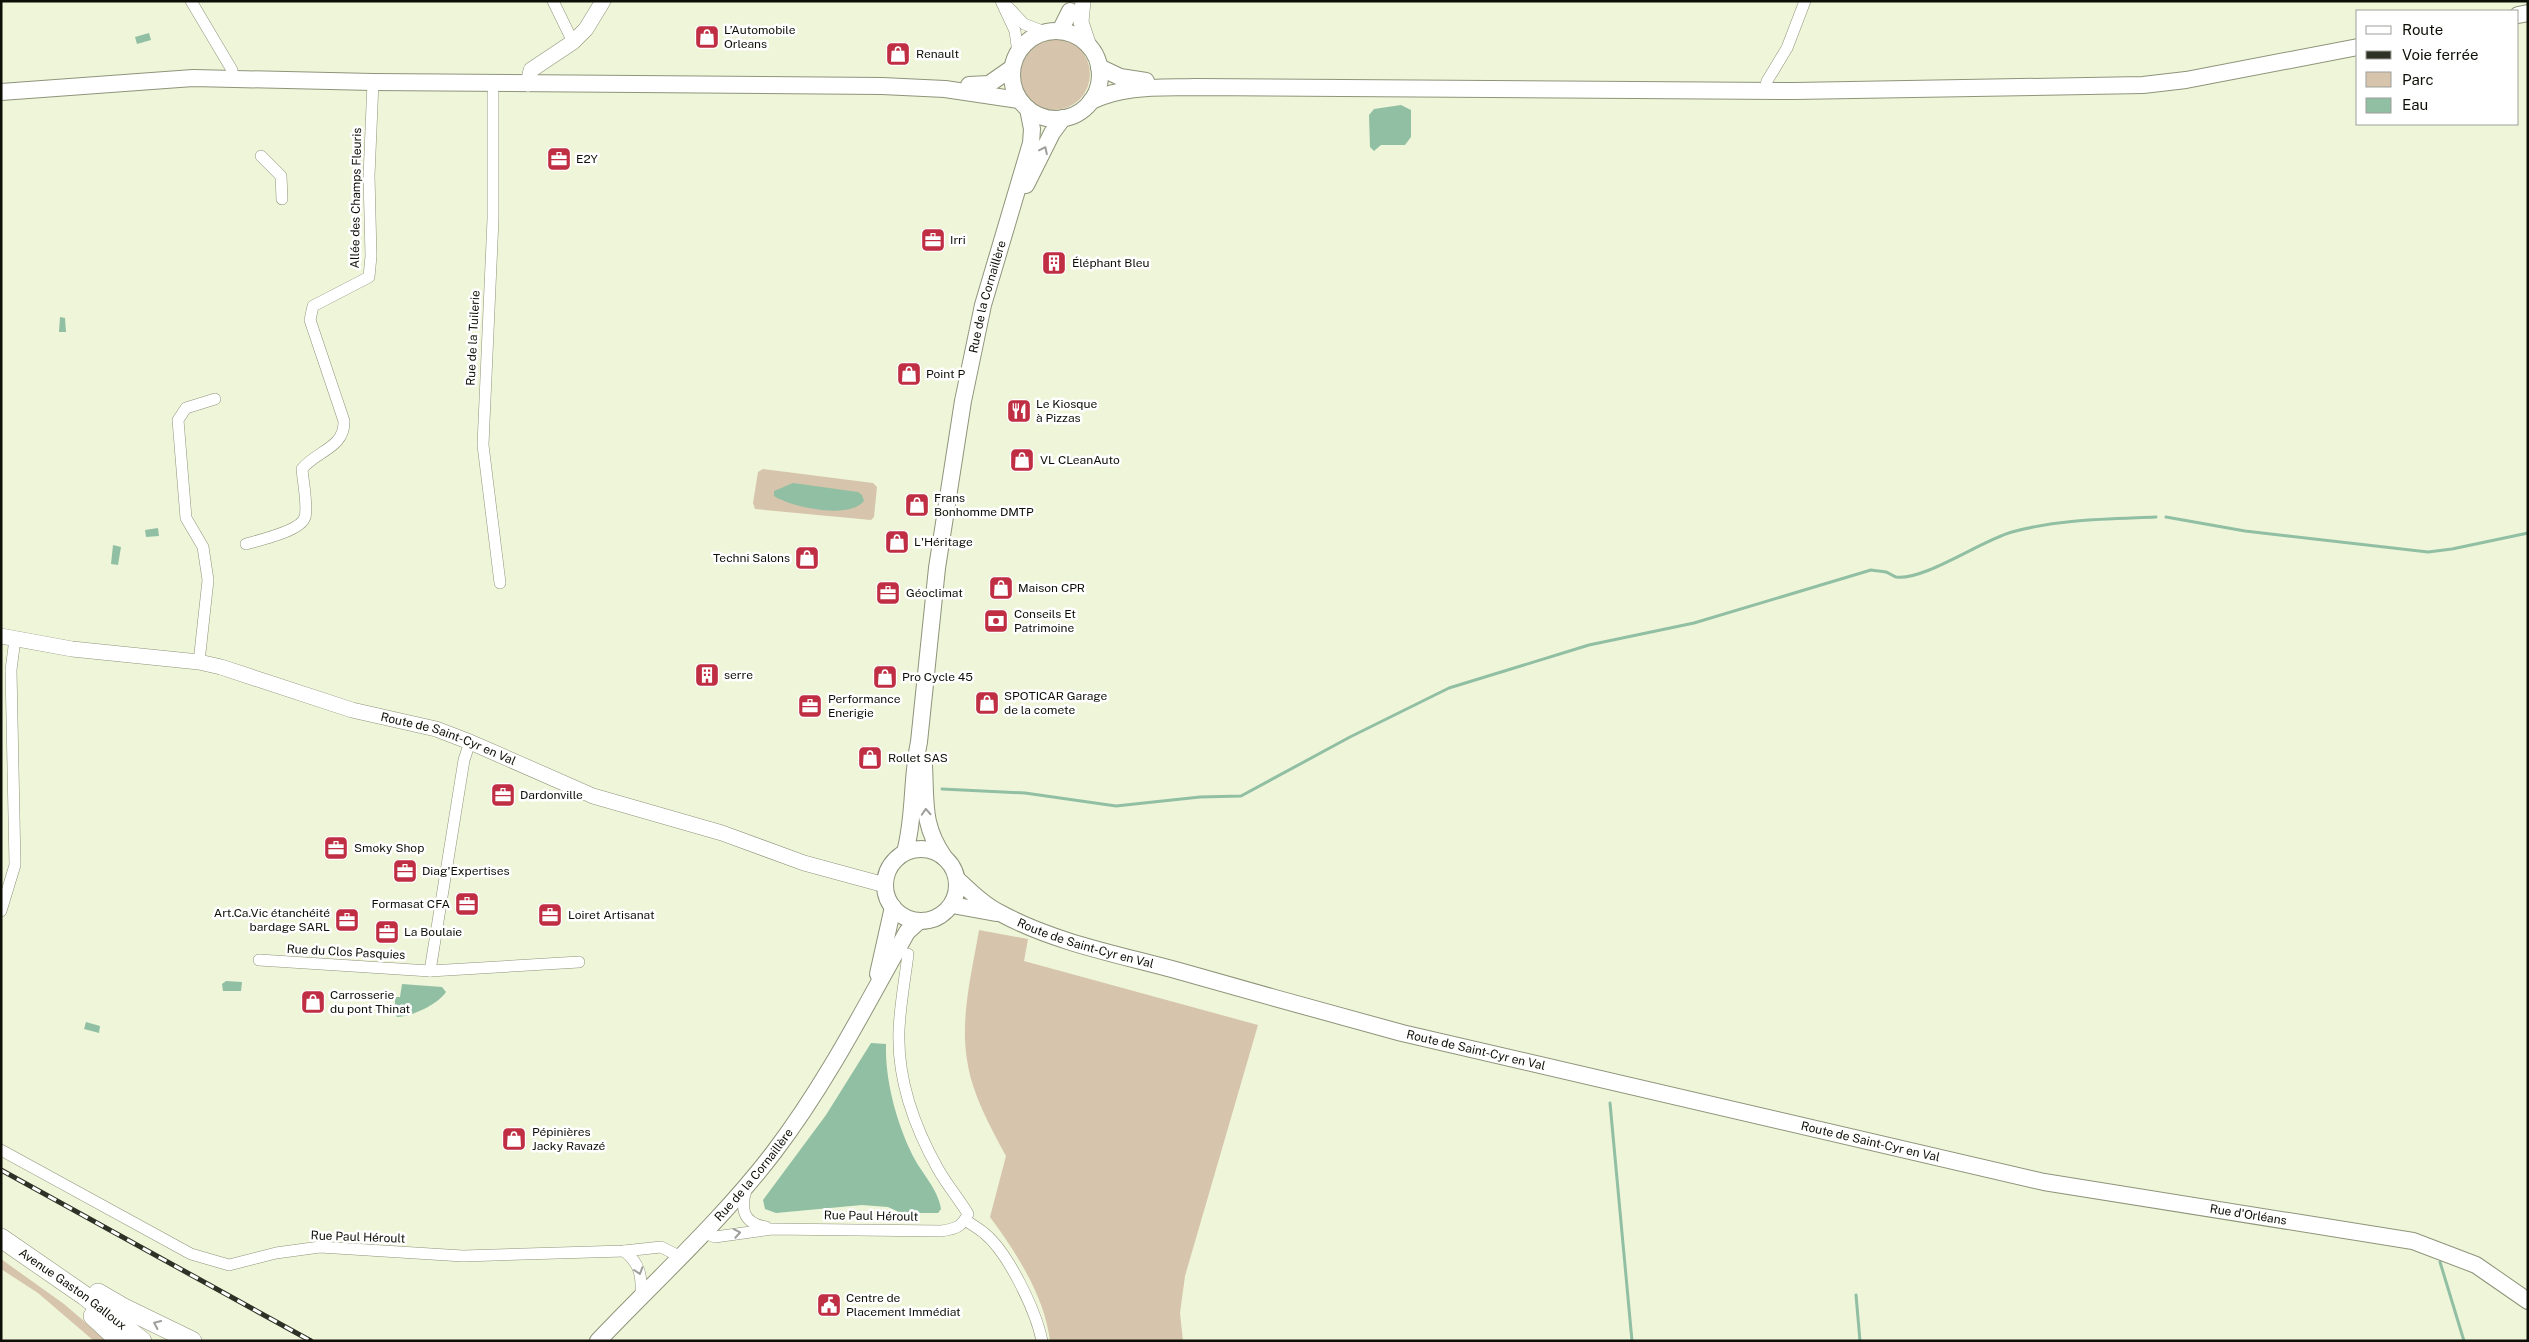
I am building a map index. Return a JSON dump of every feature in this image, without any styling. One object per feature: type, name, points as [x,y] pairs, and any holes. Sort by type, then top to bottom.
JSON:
[{"type":"main road","points":[[1052,32],[1075,4]]},
{"type":"main road","points":[[1000,88],[1015,60],[1033,38],[1052,32],[1081,39],[1089,46],[1099,67],[1098,85],[1091,101]]},
{"type":"main road","points":[[1,92],[193,78],[528,84],[874,86],[945,89],[957,92],[1000,88],[1024,105],[1050,119],[1063,118],[1083,109],[1091,101],[1106,94],[1132,88],[1765,90],[2143,85],[2186,80],[2356,46]]},
{"type":"main road","points":[[1015,60],[1012,79],[1024,105]]},
{"type":"main road","points":[[1099,67],[1120,77],[1195,87]]},
{"type":"main road","name":"Rue de la Cornaillère","points":[[905,852],[912,828],[915,763],[920,742],[937,568],[963,402],[985,296],[997,252],[1013,209],[1031,143],[1032,129],[1024,105]]},
{"type":"main road","name":"Rue de la Cornaillère","points":[[1013,209],[1052,133],[1063,118]]},
{"type":"main road","name":"Rue de la Cornaillère","points":[[920,742],[924,759],[927,823],[932,840],[944,856]]},
{"type":"main road","points":[[925,849],[944,856],[955,871],[957,879],[956,897],[952,905],[938,917],[920,921],[900,915],[893,908],[887,897],[885,885],[890,866],[905,852],[925,849]]},
{"type":"main road","name":"Route de Saint-Cyr en Val","points":[[957,879],[984,903],[1002,914]]},
{"type":"main road","name":"Route de Saint-Cyr en Val","points":[[952,905],[1002,914],[1079,943],[1402,1033],[1957,1162]]},
{"type":"main road","name":"Rue de la Cornaillère","points":[[876,985],[893,908]]},
{"type":"main road","name":"Rue de la Cornaillère","points":[[598,1341],[748,1184],[793,1126],[829,1071],[907,932],[920,921]]},
{"type":"main road","name":"Rue d'Orléans","points":[[1957,1162],[2044,1182],[2413,1241],[2476,1266],[2528,1301]]},
{"type":"main road","name":"Avenue Gaston Galloux","points":[[1,1238],[45,1267],[142,1341]]},
{"type":"main road","points":[[45,1267],[120,1341]]},
{"type":"main road","points":[[45,1267],[192,1341]]},
{"type":"street","points":[[191,1],[232,70],[232,80]]},
{"type":"street","points":[[553,1],[573,42]]},
{"type":"street","points":[[528,84],[531,70],[573,42],[586,29],[603,1]]},
{"type":"street","points":[[1002,1],[1024,24],[1052,32]]},
{"type":"street","points":[[1002,1],[1015,31],[1015,60]]},
{"type":"street","points":[[1765,90],[1767,82],[1787,48],[1805,1]]},
{"type":"street","points":[[1075,4],[1089,46]]},
{"type":"street","name":"Allée des Champs Fleuris","points":[[246,544],[294,528],[301,523],[306,516],[302,469],[310,460],[341,439],[344,431],[344,421],[310,320],[313,306],[369,277],[371,256],[369,176],[373,82]]},
{"type":"street","name":"Rue de la Tuilerie","points":[[493,93],[493,219],[483,445],[500,583]]},
{"type":"street","points":[[261,156],[281,176],[282,199]]},
{"type":"street","points":[[199,662],[208,580],[203,547],[189,526],[184,511],[178,420],[186,408],[215,399]]},
{"type":"street","points":[[1,911],[16,864],[11,670],[8,638]]},
{"type":"street","name":"Route de Saint-Cyr en Val","points":[[8,638],[72,649],[199,662],[352,710],[428,727],[470,742],[593,796],[722,833],[804,863],[885,885]]},
{"type":"street","points":[[430,970],[464,760],[470,742]]},
{"type":"street","points":[[908,954],[899,1031],[908,1102],[938,1170],[968,1214],[965,1220],[985,1234],[1004,1257],[1019,1284],[1042,1341]]},
{"type":"street","name":"Rue du Clos Pasquies","points":[[259,960],[430,970],[578,962]]},
{"type":"street","name":"Rue Paul Héroult","points":[[1,1150],[191,1254],[229,1265],[276,1253],[320,1247],[463,1256],[624,1251],[662,1247],[679,1256]]},
{"type":"street","name":"Rue Paul Héroult","points":[[748,1184],[744,1198],[747,1219],[753,1225],[772,1229]]},
{"type":"street","name":"Rue Paul Héroult","points":[[702,1232],[716,1237],[772,1229],[941,1231],[954,1230],[965,1220]]},
{"type":"street","points":[[624,1251],[637,1264],[642,1282],[641,1296]]},
{"type":"green space","points":[[1061,38],[1080,48],[1088,60],[1090,74],[1088,88],[1080,100],[1068,108],[1047,110],[1028,100],[1020,88],[1018,67],[1028,48],[1040,40]]},
{"type":"green space","points":[[763,469],[873,483],[877,487],[874,517],[871,520],[755,509],[753,503],[758,472]]},
{"type":"green space","points":[[979,930],[1028,939],[1024,961],[1258,1025],[1185,1276],[1180,1313],[1183,1341],[1050,1341],[1047,1324],[1036,1292],[1010,1245],[990,1217],[1006,1156],[977,1097],[969,1073],[965,1044],[970,978]]},
{"type":"green space","points":[[1,1259],[64,1304],[107,1341],[94,1341],[38,1293],[1,1269]]},
{"type":"water","points":[[149,33],[151,40],[137,44],[135,37]]},
{"type":"water","points":[[1401,105],[1411,110],[1411,137],[1405,145],[1381,145],[1374,151],[1370,147],[1369,115],[1374,109]]},
{"type":"water","points":[[60,317],[65,318],[66,332],[59,332]]},
{"type":"water","points":[[793,483],[858,492],[862,495],[864,501],[857,507],[833,511],[793,504],[774,496],[774,491]]},
{"type":"water","points":[[158,528],[159,536],[146,537],[145,530]]},
{"type":"water","points":[[113,545],[121,547],[118,565],[111,564]]},
{"type":"water","points":[[226,981],[242,982],[241,991],[223,991],[222,984]]},
{"type":"water","points":[[402,984],[442,987],[446,992],[437,1001],[424,1009],[397,1017],[395,1014],[395,997],[400,997]]},
{"type":"water","points":[[86,1022],[100,1026],[99,1033],[84,1029]]},
{"type":"water","points":[[871,1043],[886,1044],[887,1072],[892,1100],[901,1127],[915,1159],[933,1187],[941,1209],[938,1213],[901,1213],[888,1207],[862,1205],[776,1213],[765,1209],[763,1200],[826,1115]]},
{"type":"waterway","points":[[942,789],[1025,793],[1116,806],[1200,797],[1241,796],[1350,737],[1449,688],[1589,645],[1694,623],[1871,570],[1886,572],[1896,577],[1908,577],[1937,567],[2012,532],[2048,524],[2084,520],[2156,517]]},
{"type":"waterway","points":[[2166,517],[2245,531],[2428,552],[2452,549],[2528,533]]},
{"type":"waterway","points":[[1610,1103],[1632,1341]]},
{"type":"waterway","points":[[2440,1262],[2464,1341]]},
{"type":"waterway","points":[[1856,1295],[1860,1341]]},
{"type":"railway","points":[[1,1170],[311,1341]]},
{"type":"place","name":"L’Automobile Orleans","points":[[707,37]]},
{"type":"place","name":"Renault","points":[[898,54]]},
{"type":"place","name":"E2Y","points":[[559,159]]},
{"type":"place","name":"Irri","points":[[933,240]]},
{"type":"place","name":"Éléphant Bleu","points":[[1054,263]]},
{"type":"place","name":"Point P","points":[[909,374]]},
{"type":"place","name":"Le Kiosque à Pizzas","points":[[1019,411]]},
{"type":"place","name":"VL CLeanAuto","points":[[1022,460]]},
{"type":"place","name":"Frans Bonhomme DMTP","points":[[917,505]]},
{"type":"place","name":"L'Héritage","points":[[897,542]]},
{"type":"place","name":"Techni Salons","points":[[807,558]]},
{"type":"place","name":"Maison CPR","points":[[1001,588]]},
{"type":"place","name":"Géoclimat","points":[[888,593]]},
{"type":"place","name":"Conseils Et Patrimoine","points":[[996,621]]},
{"type":"place","name":"serre","points":[[707,675]]},
{"type":"place","name":"Pro Cycle 45","points":[[885,677]]},
{"type":"place","name":"SPOTICAR Garage de la comete","points":[[987,703]]},
{"type":"place","name":"Performance Enerigie","points":[[810,706]]},
{"type":"place","name":"Rollet SAS","points":[[870,758]]},
{"type":"place","name":"Dardonville","points":[[503,795]]},
{"type":"place","name":"Smoky Shop","points":[[336,848]]},
{"type":"place","name":"Diag'Expertises","points":[[405,871]]},
{"type":"place","name":"Formasat CFA","points":[[467,904]]},
{"type":"place","name":"Loiret Artisanat","points":[[550,915]]},
{"type":"place","name":"Art.Ca.Vic étanchéité bardage SARL","points":[[347,920]]},
{"type":"place","name":"La Boulaie","points":[[387,932]]},
{"type":"place","name":"Carrosserie du pont Thinat","points":[[313,1002]]},
{"type":"place","name":"Pépinières Jacky Ravazé","points":[[514,1139]]},
{"type":"place","name":"Centre de Placement Immédiat","points":[[829,1305]]}]
